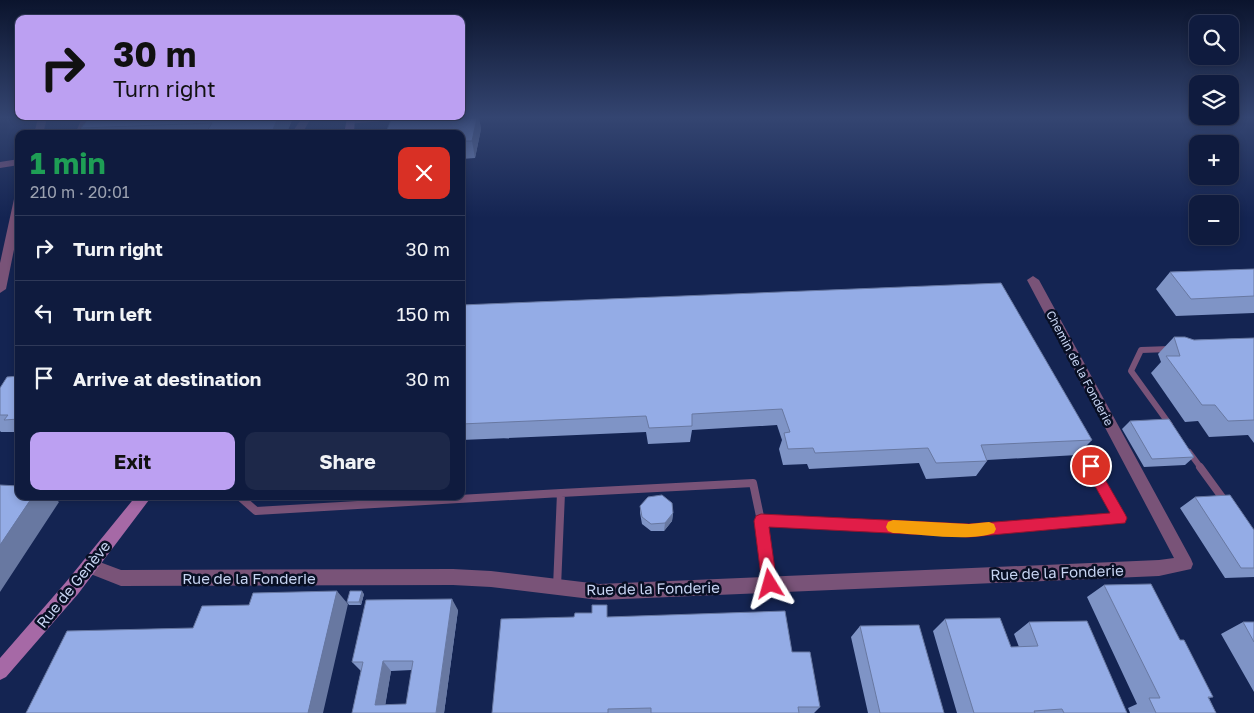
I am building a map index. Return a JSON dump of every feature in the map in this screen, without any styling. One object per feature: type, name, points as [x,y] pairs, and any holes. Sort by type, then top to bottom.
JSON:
[{"type":"street","points":[[0,165],[15,163]]},
{"type":"street","points":[[0,289],[15,218]]},
{"type":"street","name":"Chemin de la Fonderie","points":[[1033,280],[1185,564],[1159,568]]},
{"type":"street","name":"Rue de Genève","points":[[0,672],[142,500]]},
{"type":"street","name":"Rue de la Fonderie","points":[[89,566],[121,578],[453,577],[491,579],[599,592],[1159,568]]},
{"type":"lane","points":[[1175,433],[1130,371],[1141,350],[1179,348]]},
{"type":"lane","points":[[761,521],[969,530],[1120,518],[1076,440]]},
{"type":"lane","points":[[1187,449],[1226,503]]},
{"type":"lane","points":[[465,498],[753,483],[761,521],[770,584]]},
{"type":"lane","points":[[557,587],[561,493]]},
{"type":"lane","points":[[244,500],[256,510],[435,500]]},
{"type":"building","points":[[1254,269],[1254,296],[1191,299],[1170,272]]},
{"type":"building","points":[[1001,283],[1092,440],[981,445],[987,461],[936,463],[928,448],[815,453],[813,448],[788,449],[784,433],[790,432],[782,409],[692,414],[692,426],[649,428],[646,416],[465,424],[465,305]]},
{"type":"building","points":[[1174,337],[1185,337],[1194,340],[1254,338],[1254,420],[1228,421],[1215,405],[1202,405],[1166,356],[1180,356]]},
{"type":"building","points":[[15,376],[15,419],[4,420],[8,415],[0,415],[0,388],[7,377]]},
{"type":"building","points":[[1169,419],[1194,457],[1152,459],[1130,421]]},
{"type":"building","points":[[0,485],[15,486],[15,500],[30,500],[0,545]]},
{"type":"building","points":[[662,495],[672,503],[673,513],[665,523],[651,524],[642,517],[640,506],[648,497]]},
{"type":"building","points":[[1230,495],[1254,530],[1254,568],[1241,568],[1195,497]]},
{"type":"building","points":[[1151,584],[1180,640],[1184,640],[1213,697],[1208,697],[1216,713],[1156,713],[1149,698],[1160,698],[1104,585]]},
{"type":"building","points":[[337,591],[308,713],[26,713],[67,631],[193,628],[202,606],[249,605],[253,593]]},
{"type":"building","points":[[350,591],[362,591],[359,602],[347,602]]},
{"type":"building","points":[[452,599],[436,713],[352,713],[363,662],[352,662],[366,600]],"holes":[[[383,661],[413,661],[406,704],[375,705]]]},
{"type":"building","points":[[592,605],[607,605],[607,617],[785,611],[792,652],[810,652],[820,707],[798,707],[799,713],[651,713],[651,708],[608,709],[608,713],[492,713],[501,619],[574,617],[575,613],[592,613]]},
{"type":"building","points":[[1000,618],[1011,647],[1038,646],[1029,622],[1087,621],[1127,713],[1064,713],[1062,709],[1034,711],[1035,713],[974,713],[945,619]]},
{"type":"building","points":[[1243,622],[1254,622],[1254,642]]},
{"type":"building","points":[[919,625],[944,713],[880,713],[860,626]]},
{"type":"slow traffic","points":[[893,527],[989,529]]},
{"type":"route","points":[[770,584],[761,521],[969,530],[1120,518],[1091,466]]}]
